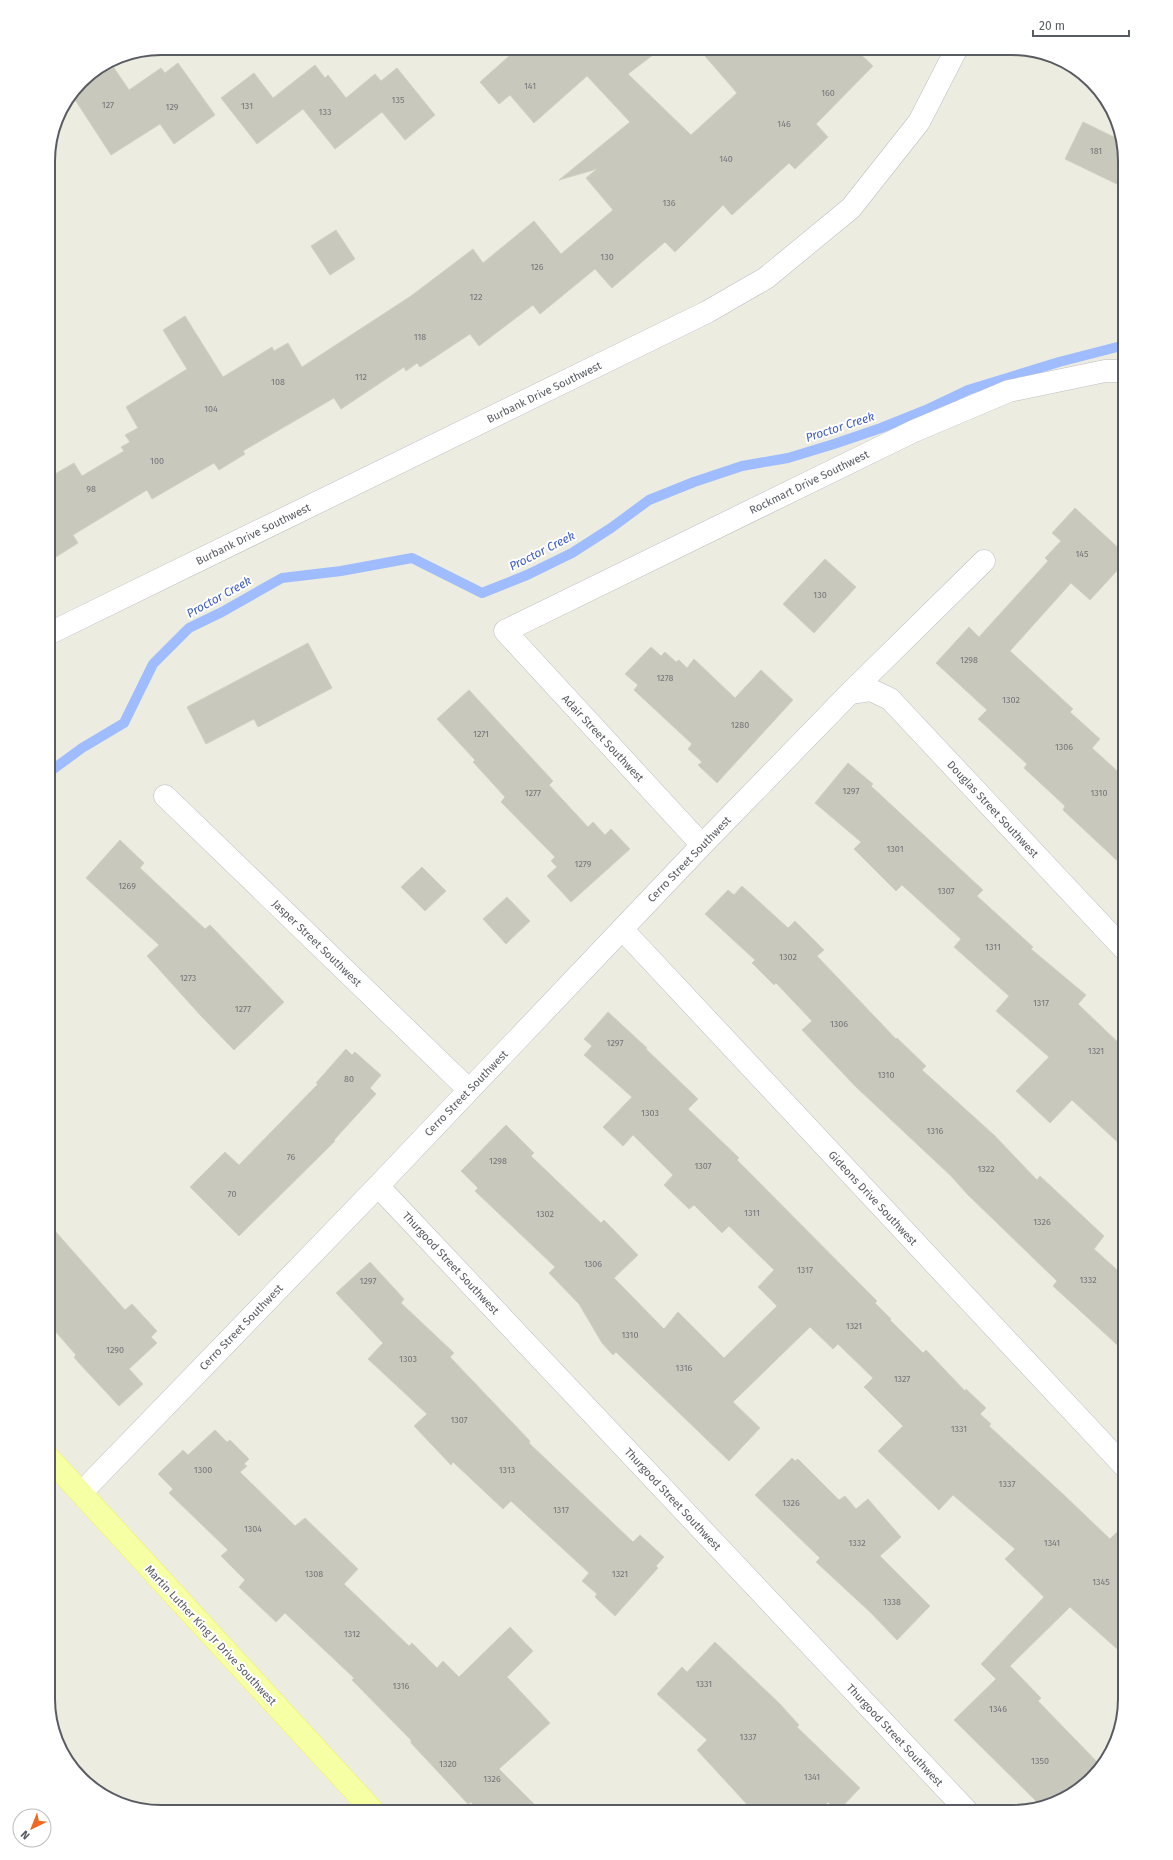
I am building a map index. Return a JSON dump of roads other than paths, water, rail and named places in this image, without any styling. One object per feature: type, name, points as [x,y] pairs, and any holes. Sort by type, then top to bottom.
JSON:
[{"type":"main road","name":"Martin Luther King Jr Drive Southwest","points":[[55,1465],[368,1805]]},
{"type":"street","name":"Burbank Drive Southwest","points":[[55,631],[708,312],[766,278],[851,208],[919,122],[953,55]]},
{"type":"street","name":"Rockmart Drive Southwest","points":[[505,631],[914,431],[1009,391],[1105,372],[1118,372]]},
{"type":"street","name":"Cerro Street Southwest","points":[[81,1493],[378,1186],[702,845],[850,693],[984,562]]},
{"type":"street","name":"Adair Street Southwest","points":[[505,631],[702,845]]},
{"type":"street","name":"Douglas Street Southwest","points":[[850,693],[871,690],[890,699],[1118,943]]},
{"type":"street","name":"Jasper Street Southwest","points":[[165,796],[469,1090]]},
{"type":"street","name":"Gideons Drive Southwest","points":[[622,929],[1118,1460]]},
{"type":"street","name":"Thurgood Street Southwest","points":[[378,1186],[961,1805]]},
{"type":"waterway","name":"Proctor Creek","points":[[55,768],[82,748],[124,723],[153,664],[189,628],[222,612],[282,578],[341,571],[412,558],[482,593],[527,575],[572,553],[611,528],[649,500],[694,482],[742,466],[788,458],[834,444],[881,428],[926,410],[968,390],[1059,362],[1118,347]]}]
